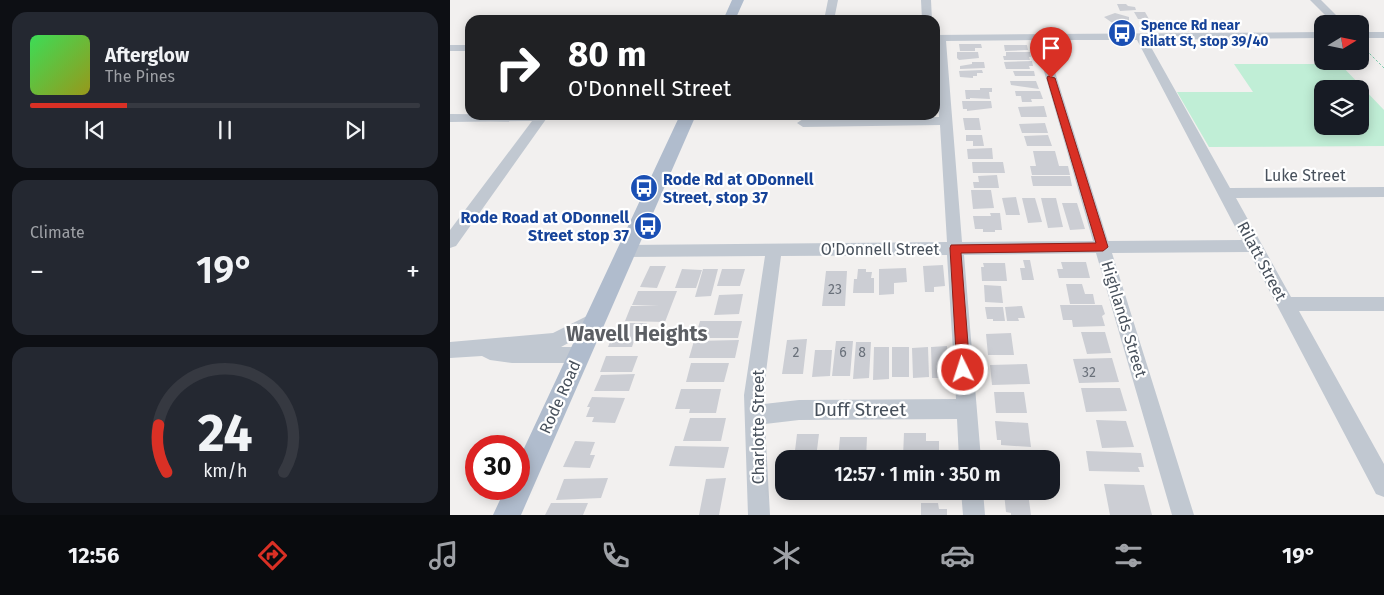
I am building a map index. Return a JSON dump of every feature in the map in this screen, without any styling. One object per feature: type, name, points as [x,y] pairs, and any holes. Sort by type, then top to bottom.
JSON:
[{"type":"main road","points":[[731,15],[738,0]]},
{"type":"main road","name":"Rode Road","points":[[507,515],[686,120]]},
{"type":"street","points":[[830,15],[833,0]]},
{"type":"street","points":[[926,0],[927,15]]},
{"type":"street","points":[[1315,0],[1331,15]]},
{"type":"street","points":[[940,38],[1314,35]]},
{"type":"street","points":[[1369,35],[1384,35]]},
{"type":"street","name":"Rilatt Street","points":[[1140,36],[1384,486]]},
{"type":"street","name":"Highlands Street","points":[[1039,37],[1183,515]]},
{"type":"street","points":[[450,48],[465,48]]},
{"type":"street","points":[[940,69],[969,450]]},
{"type":"street","points":[[450,118],[465,118]]},
{"type":"street","points":[[450,242],[539,120]]},
{"type":"street","points":[[803,123],[945,121]]},
{"type":"street","name":"Luke Street","points":[[1226,193],[1384,192]]},
{"type":"street","name":"O'Donnell Street","points":[[626,251],[1255,246]]},
{"type":"street","name":"Charlotte Street","points":[[759,515],[755,415],[756,372],[774,249]]},
{"type":"street","points":[[1285,304],[1384,304]]},
{"type":"street","points":[[457,350],[518,342],[554,340],[566,336],[595,320]]},
{"type":"street","points":[[457,350],[512,355],[579,355]]},
{"type":"street","name":"Duff Street","points":[[755,415],[799,410],[966,409]]},
{"type":"street","points":[[973,500],[974,515]]},
{"type":"path","points":[[1369,53],[1384,68]]},
{"type":"green space","points":[[1234,64],[1314,64],[1314,70],[1346,70],[1355,80],[1314,80],[1314,135],[1369,135],[1369,94],[1384,110],[1384,146],[1209,147],[1177,92],[1253,92]]},
{"type":"building","points":[[1117,4],[1126,4],[1135,7],[1136,10],[1120,11]]},
{"type":"building","points":[[1134,12],[1145,12],[1149,19],[1138,19]]},
{"type":"building","points":[[1115,13],[1129,17],[1125,27],[1118,27],[1104,17]]},
{"type":"building","points":[[959,44],[981,44],[982,48],[975,48],[975,51],[960,51]]},
{"type":"building","points":[[1004,45],[1027,45],[1028,50],[1005,51]]},
{"type":"building","points":[[957,52],[978,52],[979,58],[959,60]]},
{"type":"building","points":[[1006,52],[1030,52],[1031,57],[1029,57],[1030,60],[1004,60],[1003,56],[1006,56]]},
{"type":"building","points":[[1032,61],[1033,66],[1029,66],[1030,69],[1006,69],[1004,62]]},
{"type":"building","points":[[972,62],[984,62],[985,68],[960,69],[960,66],[972,64]]},
{"type":"building","points":[[982,70],[983,73],[977,73],[977,76],[973,76],[973,78],[960,77],[959,71]]},
{"type":"building","points":[[1013,71],[1034,71],[1035,76],[1015,76]]},
{"type":"building","points":[[1010,81],[1036,81],[1039,89],[1011,85]]},
{"type":"building","points":[[980,88],[992,88],[992,92],[989,92],[990,99],[966,99],[965,90],[980,90]]},
{"type":"building","points":[[1015,91],[1040,91],[1043,99],[1031,99],[1032,102],[1022,102],[1021,96],[1016,96]]},
{"type":"building","points":[[962,101],[991,101],[992,108],[967,111],[967,109],[963,109]]},
{"type":"building","points":[[1044,106],[1047,117],[1021,117],[1018,107]]},
{"type":"building","points":[[963,118],[979,118],[981,130],[965,130]]},
{"type":"building","points":[[1045,123],[1048,133],[1022,133],[1019,124]]},
{"type":"building","points":[[966,135],[982,135],[984,146],[973,146],[973,141],[966,141]]},
{"type":"building","points":[[1048,135],[1052,146],[1027,146],[1024,136]]},
{"type":"building","points":[[992,148],[993,159],[968,159],[967,149]]},
{"type":"building","points":[[1033,151],[1055,151],[1059,166],[1068,166],[1070,175],[1032,175],[1030,166],[1036,166]]},
{"type":"building","points":[[972,162],[1003,162],[1005,173],[973,173]]},
{"type":"building","points":[[997,175],[999,188],[974,188],[973,182],[979,182],[978,176]]},
{"type":"building","points":[[1031,176],[1070,176],[1072,186],[1033,186]]},
{"type":"building","points":[[971,190],[991,190],[994,208],[973,209]]},
{"type":"building","points":[[1016,197],[1020,215],[1006,215],[1002,198]]},
{"type":"building","points":[[1022,198],[1035,198],[1042,222],[1028,223]]},
{"type":"building","points":[[1041,198],[1056,198],[1063,227],[1048,228]]},
{"type":"building","points":[[1062,203],[1077,203],[1085,229],[1070,230]]},
{"type":"building","points":[[990,213],[1000,213],[1002,230],[983,232],[983,229],[975,229],[973,216],[991,216]]},
{"type":"building","points":[[1023,260],[1030,260],[1034,280],[1022,280],[1020,268],[1025,268]]},
{"type":"building","points":[[1061,262],[1086,262],[1090,278],[1059,278],[1057,269],[1063,269]]},
{"type":"building","points":[[983,263],[1005,263],[1007,281],[982,281],[981,267],[984,267]]},
{"type":"building","points":[[943,265],[945,286],[934,287],[934,292],[925,292],[923,266]]},
{"type":"building","points":[[650,266],[666,266],[657,288],[640,287]]},
{"type":"building","points":[[906,268],[907,282],[894,283],[894,294],[879,295],[879,269]]},
{"type":"building","points":[[682,269],[702,270],[696,288],[675,288]]},
{"type":"building","points":[[703,269],[718,269],[711,296],[695,297]]},
{"type":"building","points":[[722,269],[745,269],[740,286],[717,286]]},
{"type":"building","points":[[858,269],[866,269],[866,272],[872,272],[871,278],[874,278],[874,293],[853,293],[854,279],[857,279]]},
{"type":"building","points":[[826,271],[847,271],[845,306],[822,306]]},
{"type":"building","points":[[1066,284],[1082,284],[1085,294],[1093,294],[1095,304],[1070,304]]},
{"type":"building","points":[[984,285],[1001,286],[1003,303],[985,302]]},
{"type":"building","points":[[638,291],[677,291],[665,322],[625,321],[631,306],[659,306],[632,305]]},
{"type":"building","points":[[743,294],[739,314],[714,315],[719,295]]},
{"type":"building","points":[[1060,305],[1102,305],[1105,314],[1102,316],[1105,326],[1073,327],[1072,320],[1063,320]]},
{"type":"building","points":[[1022,306],[1025,318],[1018,318],[1019,321],[1007,321],[1005,307]]},
{"type":"building","points":[[985,307],[1003,307],[1005,321],[987,319]]},
{"type":"building","points":[[700,321],[742,321],[738,338],[695,338]]},
{"type":"building","points":[[618,323],[647,323],[640,341],[634,341],[632,347],[608,347]]},
{"type":"building","points":[[1081,332],[1105,332],[1111,353],[1087,354]]},
{"type":"building","points":[[1011,333],[1014,355],[988,355],[986,334]]},
{"type":"building","points":[[807,339],[803,374],[782,374],[787,340]]},
{"type":"building","points":[[739,340],[735,358],[689,358],[694,341]]},
{"type":"building","points":[[836,341],[853,341],[850,376],[832,376]]},
{"type":"building","points":[[856,342],[871,342],[869,378],[853,379]]},
{"type":"building","points":[[947,346],[949,378],[932,378],[931,347]]},
{"type":"building","points":[[874,347],[889,347],[889,379],[873,380]]},
{"type":"building","points":[[892,347],[909,347],[909,377],[892,377]]},
{"type":"building","points":[[928,347],[929,377],[913,378],[912,348]]},
{"type":"building","points":[[815,350],[832,350],[830,376],[812,377]]},
{"type":"building","points":[[606,356],[638,356],[632,372],[600,372]]},
{"type":"building","points":[[1112,358],[1119,382],[1079,383],[1073,359]]},
{"type":"building","points":[[691,363],[729,363],[724,382],[686,382]]},
{"type":"building","points":[[1027,364],[1030,384],[992,385],[990,365]]},
{"type":"building","points":[[635,374],[629,391],[594,391],[601,375]]},
{"type":"building","points":[[1081,388],[1120,388],[1127,411],[1086,412]]},
{"type":"building","points":[[681,389],[721,389],[716,413],[689,413],[690,409],[675,409]]},
{"type":"building","points":[[994,392],[1024,392],[1027,413],[996,413]]},
{"type":"building","points":[[592,397],[625,398],[615,423],[592,422],[594,417],[586,417],[590,407],[587,407]]},
{"type":"building","points":[[690,418],[726,418],[721,441],[683,441]]},
{"type":"building","points":[[1096,420],[1126,421],[1134,447],[1102,448]]},
{"type":"building","points":[[995,421],[1028,423],[1031,447],[1001,445],[1001,440],[997,440]]},
{"type":"building","points":[[904,433],[926,433],[926,441],[939,441],[939,450],[903,450]]},
{"type":"building","points":[[797,434],[819,434],[817,450],[795,450]]},
{"type":"building","points":[[840,437],[867,437],[866,450],[839,450]]},
{"type":"building","points":[[575,441],[595,442],[590,455],[595,455],[590,468],[563,467]]},
{"type":"building","points":[[675,446],[729,447],[724,468],[669,466]]},
{"type":"building","points":[[1086,451],[1141,453],[1144,467],[1138,467],[1140,472],[1089,471]]},
{"type":"building","points":[[608,478],[601,498],[556,500],[564,479]]},
{"type":"building","points":[[726,478],[719,515],[699,515],[706,479]]},
{"type":"building","points":[[1104,484],[1144,485],[1152,515],[1110,515]]},
{"type":"building","points":[[1005,500],[1029,500],[1031,515],[1011,515],[1011,513],[1006,512]]},
{"type":"building","points":[[551,503],[588,503],[583,515],[545,515]]},
{"type":"building","points":[[921,503],[938,503],[939,509],[947,509],[947,515],[921,515]]},
{"type":"place","name":"Spence Rd near Rilatt St, stop 39/40","points":[[1122,33]]},
{"type":"place","name":"Rode Rd at ODonnell Street, stop 37","points":[[644,188]]},
{"type":"place","name":"Rode Road at ODonnell Street stop 37","points":[[648,226]]},
{"type":"district","name":"Wavell Heights","points":[[637,334]]},
{"type":"route","points":[[963,370],[955,248],[1103,247],[1051,78]]}]
